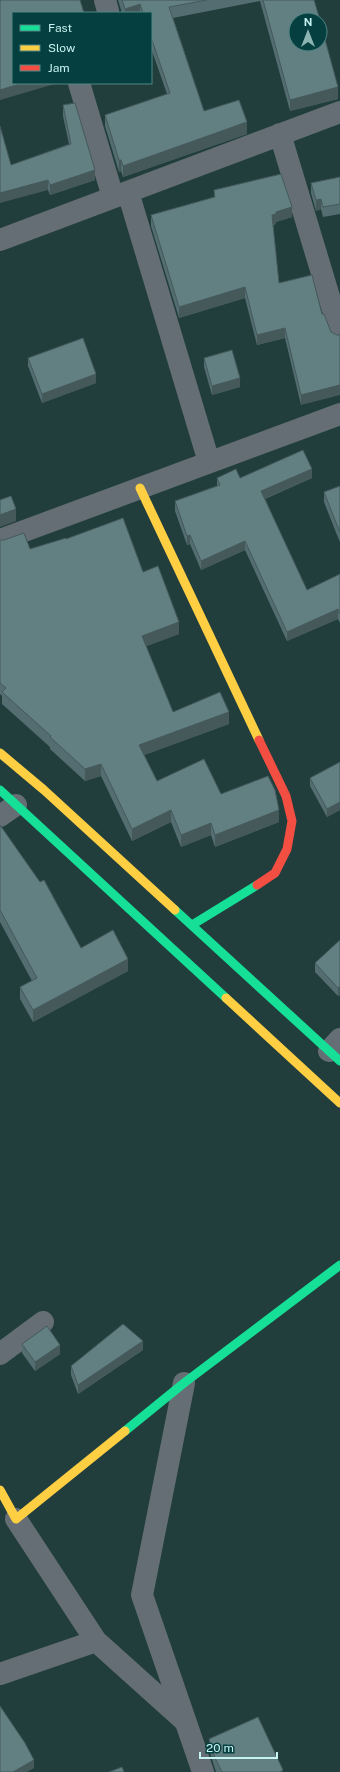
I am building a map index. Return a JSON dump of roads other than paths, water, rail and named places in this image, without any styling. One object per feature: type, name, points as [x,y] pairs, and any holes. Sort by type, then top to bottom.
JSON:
[{"type":"street","points":[[79,84],[120,195],[209,462]]},
{"type":"street","points":[[0,240],[340,112]]},
{"type":"street","points":[[280,134],[340,333]]},
{"type":"street","points":[[0,540],[340,414]]},
{"type":"street","points":[[140,488],[286,796],[292,821],[287,849],[275,872],[192,925]]},
{"type":"street","points":[[0,752],[44,790],[192,925],[336,1050]]},
{"type":"street","points":[[0,790],[8,810],[340,1103]]},
{"type":"street","points":[[16,1519],[184,1383],[340,1265]]},
{"type":"street","points":[[0,1354],[43,1322]]},
{"type":"street","points":[[184,1383],[142,1595],[203,1772]]},
{"type":"street","points":[[0,1490],[16,1519],[96,1641],[186,1722]]},
{"type":"street","points":[[0,1674],[96,1641]]}]
